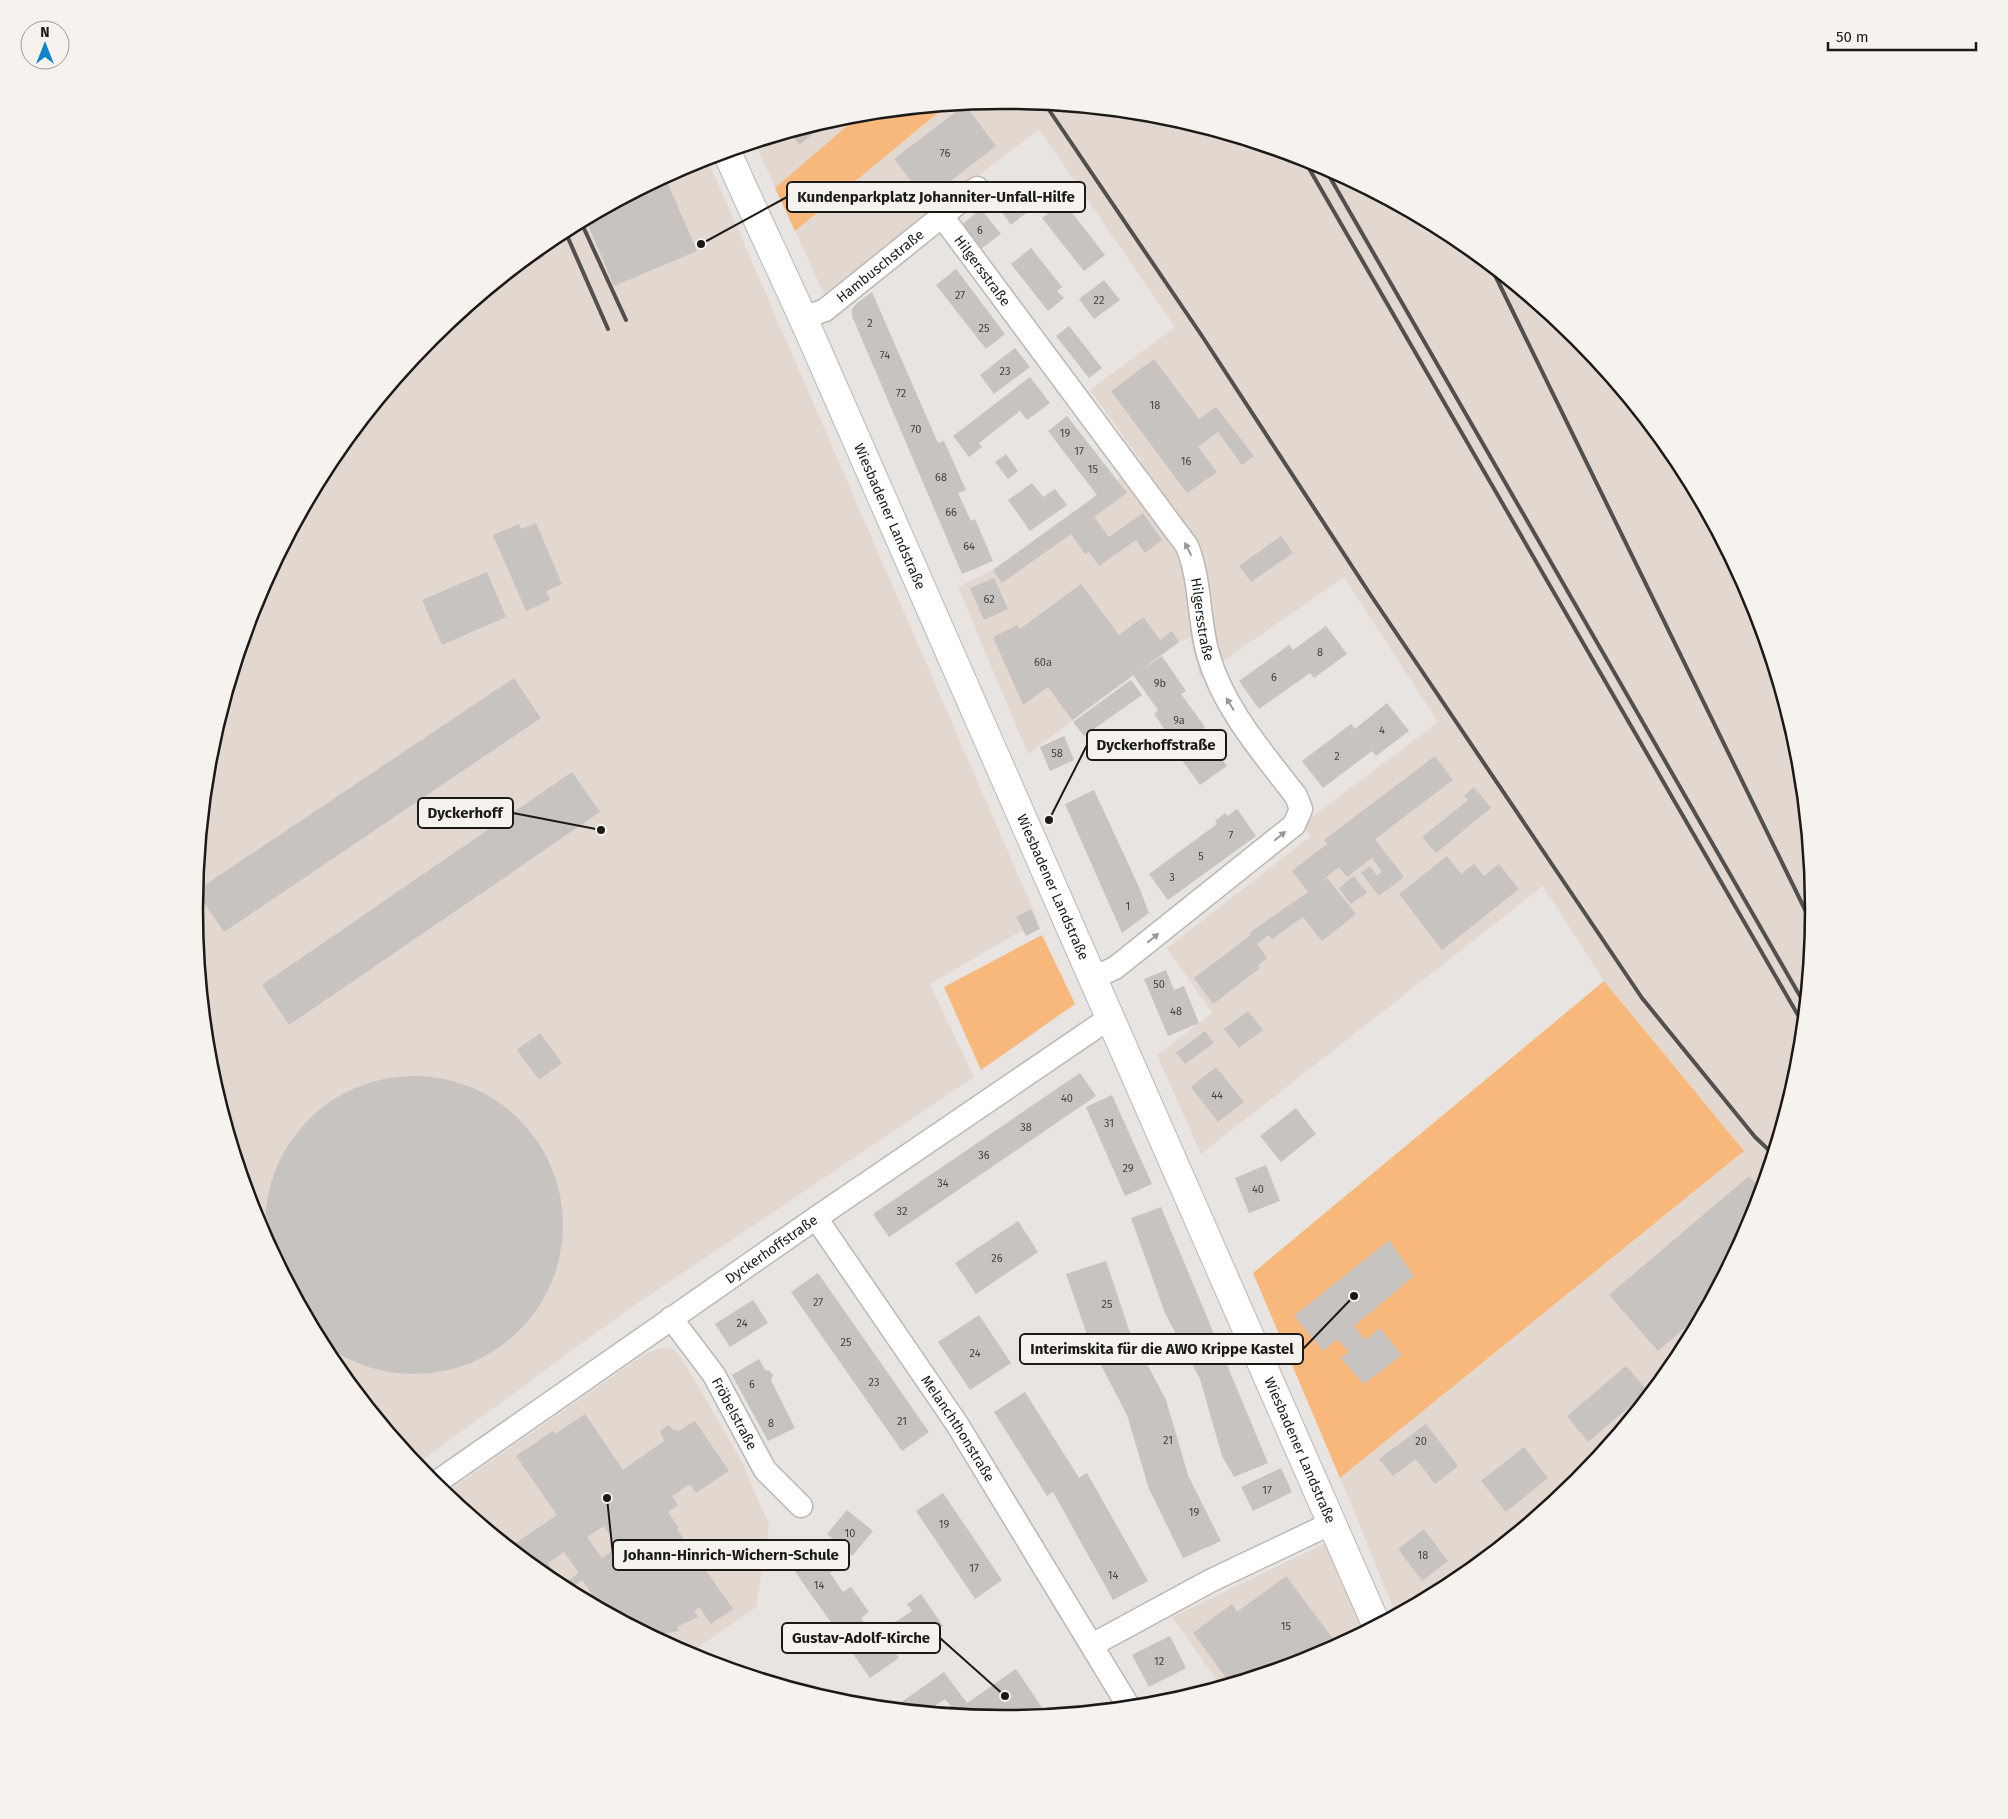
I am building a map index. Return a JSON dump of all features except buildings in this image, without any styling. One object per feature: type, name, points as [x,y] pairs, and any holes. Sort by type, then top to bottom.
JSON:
[{"type":"main road","name":"Wiesbadener Landstraße","points":[[730,157],[1111,1017],[1374,1619]]},
{"type":"street","name":"Hambuschstraße","points":[[803,318],[825,310],[977,188]]},
{"type":"street","name":"Hilgersstraße","points":[[942,216],[1187,546],[1193,561],[1205,639],[1213,672],[1245,728],[1296,796],[1301,809],[1294,825],[1115,968],[1093,978]]},
{"type":"street","name":"Dyckerhoffstraße","points":[[441,1479],[671,1318],[1111,1017]]},
{"type":"street","name":"Melanchthonstraße","points":[[816,1218],[957,1424],[1092,1644],[1121,1701]]},
{"type":"street","name":"Fröbelstraße","points":[[671,1318],[714,1375],[765,1470],[802,1506]]},
{"type":"street","points":[[1092,1644],[1210,1581],[1332,1523]]},
{"type":"shaded area","points":[[1004,109],[1056,110],[1160,124],[1211,136],[1261,151],[1358,191],[1404,216],[1449,244],[1532,307],[1570,343],[1606,382],[1639,422],[1670,465],[1722,555],[1744,603],[1762,652],[1777,702],[1789,753],[1798,805],[1803,857],[1805,910],[1798,1014],[1789,1066],[1777,1117],[1762,1167],[1744,1216],[1722,1264],[1697,1310],[1670,1354],[1639,1397],[1606,1437],[1570,1476],[1532,1512],[1449,1575],[1394,1609],[1340,1478],[1744,1151],[1604,981],[1543,886],[1201,1154],[1157,1055],[1212,1013],[1167,948],[1311,836],[1302,825],[1438,722],[1344,577],[1200,677],[1190,637],[1179,642],[1028,754],[958,587],[993,570],[1142,462],[1090,390],[1175,327],[1039,129],[824,294],[757,148],[848,124],[952,110]]},
{"type":"shaded area","points":[[939,111],[795,231],[775,188],[850,124]]},
{"type":"shaded area","points":[[710,165],[1038,921],[930,984],[974,1077],[626,1311],[423,1460],[369,1397],[338,1354],[311,1310],[286,1264],[264,1216],[246,1167],[231,1117],[219,1066],[210,1014],[203,910],[205,857],[210,805],[219,753],[231,702],[246,652],[264,603],[286,555],[311,509],[338,465],[369,422],[438,343],[476,307],[517,274],[559,244],[604,216],[650,191]]},
{"type":"shaded area","points":[[1042,935],[1075,1004],[981,1070],[944,987]]},
{"type":"shaded area","points":[[1604,981],[1744,1151],[1340,1478],[1253,1273]]},
{"type":"shaded area","points":[[661,1348],[672,1349],[682,1358],[741,1460],[769,1525],[756,1607],[697,1648],[650,1628],[604,1603],[559,1575],[517,1545],[476,1512],[451,1488],[647,1353]]},
{"type":"shaded area","points":[[1326,1543],[1364,1625],[1261,1668],[1217,1681],[1172,1617]]},
{"type":"railway","points":[[1049,110],[1202,336],[1370,594],[1642,998],[1755,1137],[1767,1149]]},
{"type":"railway","points":[[1310,170],[1798,1015]]},
{"type":"railway","points":[[1331,179],[1800,996]]},
{"type":"railway","points":[[584,228],[626,320]]},
{"type":"railway","points":[[568,238],[608,329]]},
{"type":"railway","points":[[1497,279],[1805,910]]},
{"type":"place","name":"Kundenparkplatz Johanniter-Unfall-Hilfe","points":[[701,244]]},
{"type":"place","name":"Dyckerhoffstraße","points":[[1049,820]]},
{"type":"place","name":"Dyckerhoff","points":[[601,830]]},
{"type":"place","name":"Interimskita für die AWO Krippe Kastel","points":[[1354,1296]]},
{"type":"place","name":"Johann-Hinrich-Wichern-Schule","points":[[607,1498]]},
{"type":"place","name":"Gustav-Adolf-Kirche","points":[[1005,1696]]}]
